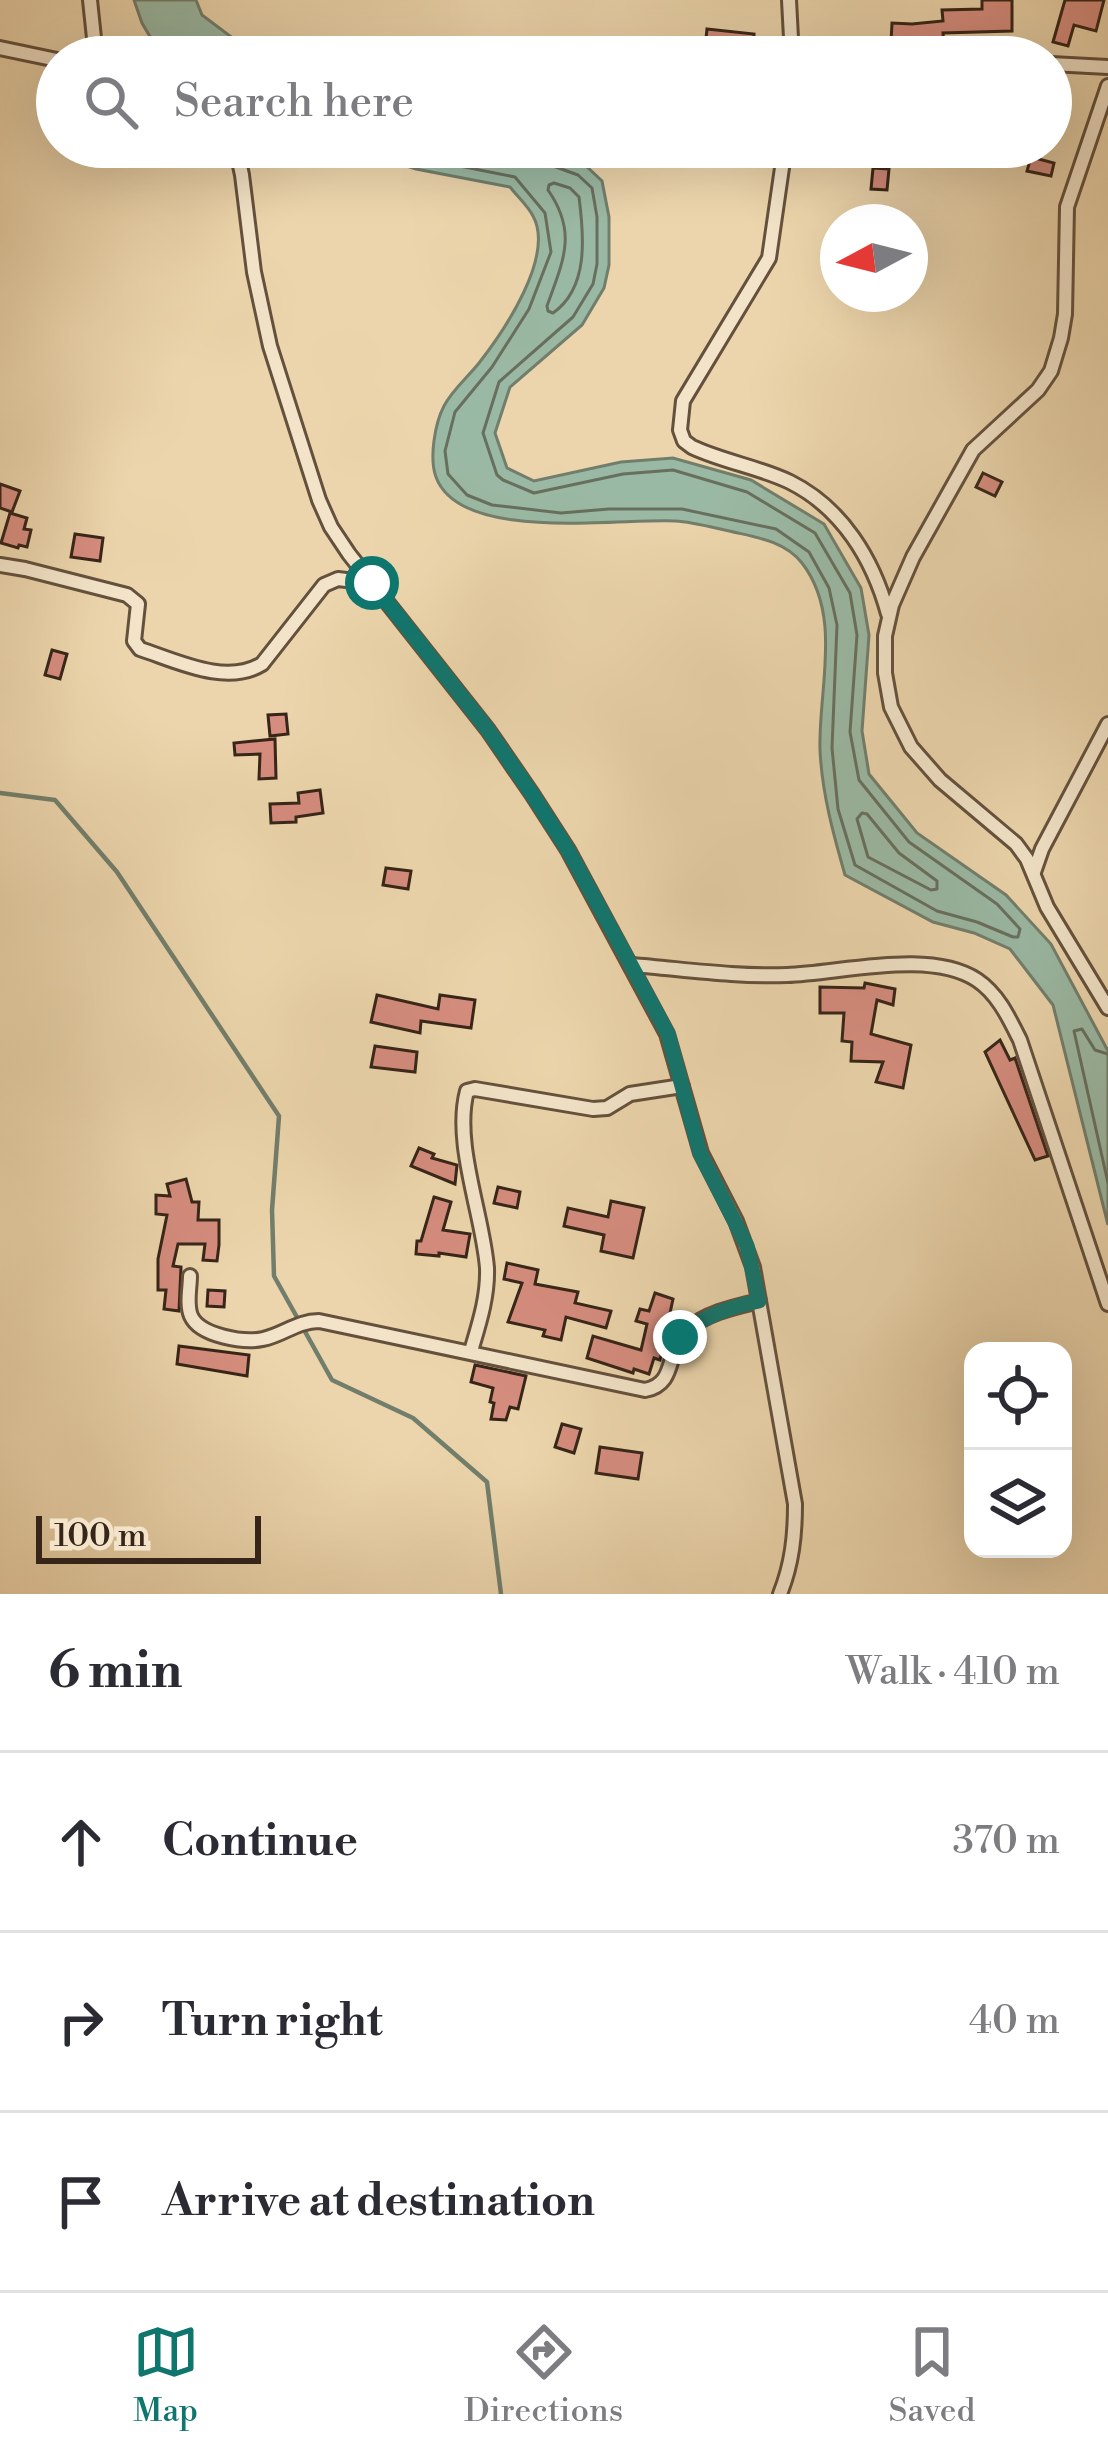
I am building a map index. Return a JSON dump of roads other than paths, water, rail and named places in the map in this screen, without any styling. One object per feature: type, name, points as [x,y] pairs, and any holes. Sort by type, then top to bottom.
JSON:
[{"type":"street","points":[[90,0],[94,36]]},
{"type":"street","points":[[789,0],[791,36]]},
{"type":"street","points":[[0,48],[36,56]]},
{"type":"street","points":[[1072,65],[1108,67]]},
{"type":"street","points":[[1108,86],[1067,207],[1064,314],[1051,371],[1038,390],[973,450],[913,556],[892,605],[885,637],[891,707],[911,747],[940,780],[1016,844],[1047,907],[1108,1008]]},
{"type":"street","points":[[240,168],[254,272],[270,346],[331,527],[532,794],[568,850],[668,1034],[700,1153],[747,1246],[759,1301],[795,1504],[795,1539],[780,1594]]},
{"type":"street","points":[[782,168],[769,258],[682,401],[680,430],[692,448],[789,481],[819,500],[840,519],[870,564],[889,618]]},
{"type":"street","points":[[0,565],[127,595],[138,604],[134,641],[140,650],[233,674],[262,664],[349,554]]},
{"type":"street","points":[[325,585],[346,579],[372,583]]},
{"type":"street","points":[[1034,873],[1108,724]]},
{"type":"street","points":[[631,965],[790,975],[912,964],[975,979],[1008,1014],[1019,1040],[1108,1304]]},
{"type":"street","points":[[472,1351],[487,1274],[464,1126],[467,1091],[593,1109],[607,1108],[630,1094],[682,1086]]},
{"type":"street","points":[[190,1276],[192,1318],[214,1332],[262,1339],[319,1321],[635,1389],[652,1389],[664,1381],[686,1331],[722,1311],[759,1301]]},
{"type":"water","points":[[134,0],[196,0],[202,15],[230,36],[150,36]]},
{"type":"water","points":[[588,168],[602,181],[609,217],[604,288],[582,325],[510,387],[495,433],[507,468],[534,481],[621,462],[673,458],[751,480],[824,524],[861,588],[869,635],[862,731],[869,774],[917,833],[1006,895],[1051,944],[1108,1051],[1108,1225],[1053,1005],[1010,949],[933,922],[845,875],[821,766],[826,654],[822,606],[802,563],[773,542],[699,524],[507,519],[451,498],[436,477],[433,451],[447,400],[513,313],[532,272],[538,232],[531,212],[510,187],[416,169]]},
{"type":"waterway","points":[[0,793],[55,800],[117,872],[279,1116],[272,1210],[274,1276],[332,1380],[413,1418],[487,1482],[501,1594]]}]
